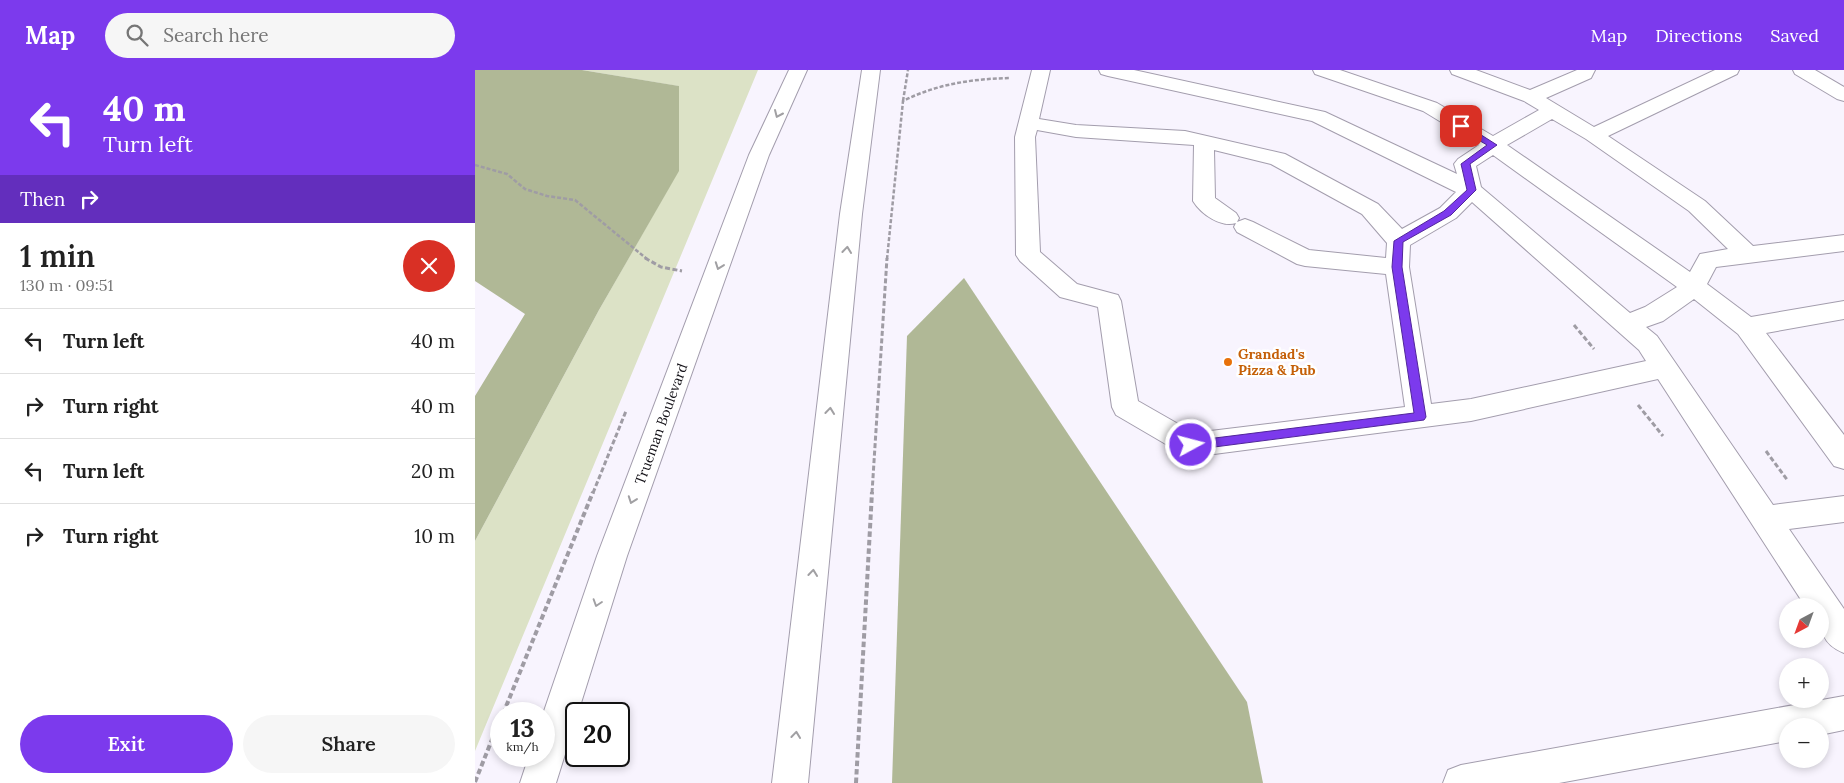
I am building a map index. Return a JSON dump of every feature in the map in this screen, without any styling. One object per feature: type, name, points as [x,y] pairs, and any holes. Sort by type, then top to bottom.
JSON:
[{"type":"main road","name":"Trueman Boulevard","points":[[538,783],[619,538],[759,155],[798,70]]},
{"type":"main road","points":[[790,783],[850,224],[871,70]]},
{"type":"main road","points":[[1041,70],[1025,137],[1028,255],[1069,291],[1109,301],[1126,407],[1191,445],[1480,408],[1664,367]]},
{"type":"main road","points":[[1116,70],[1318,116],[1471,190],[1648,342],[1844,637]]},
{"type":"main road","points":[[1322,70],[1430,107],[1493,145],[1694,287],[1747,327],[1844,457]]},
{"type":"main road","points":[[1459,70],[1531,97],[1593,135],[1697,206],[1748,255]]},
{"type":"main road","points":[[1531,97],[1584,74],[1586,70]]},
{"type":"main road","points":[[1593,135],[1730,70]]},
{"type":"main road","points":[[1802,70],[1844,94]]},
{"type":"main road","points":[[1471,190],[1465,164],[1493,145],[1553,110]]},
{"type":"main road","points":[[1029,123],[1076,131],[1185,138],[1278,159],[1370,209],[1399,241],[1397,267],[1420,417]]},
{"type":"main road","points":[[1204,142],[1204,201],[1237,222],[1305,258],[1397,267]]},
{"type":"main road","points":[[1399,241],[1448,213],[1471,190]]},
{"type":"main road","points":[[1627,324],[1654,314],[1694,287],[1708,260],[1844,243]]},
{"type":"main road","points":[[1747,327],[1844,310]]},
{"type":"main road","points":[[1765,520],[1844,509]]},
{"type":"main road","points":[[1461,783],[1844,713]]},
{"type":"path","points":[[903,101],[908,70]]},
{"type":"path","points":[[475,164],[507,174],[525,188],[547,196],[575,200],[644,257],[661,267],[682,271]]},
{"type":"path","points":[[475,782],[490,744]]},
{"type":"green space","points":[[475,70],[582,70],[679,86],[679,171],[599,310],[475,541],[475,396],[525,314],[475,281]]},
{"type":"green space","points":[[582,70],[758,70],[495,702],[490,702],[490,715],[475,751],[475,541],[599,310],[679,170],[678,86]]},
{"type":"green space","points":[[964,278],[1247,702],[1263,783],[892,783],[907,336]]},
{"type":"place","name":"Grandad's Pizza & Pub","points":[[1228,362]]},
{"type":"route","points":[[1191,445],[1420,417],[1397,267],[1399,241],[1448,213],[1471,190],[1465,164],[1493,145],[1461,126]]}]
